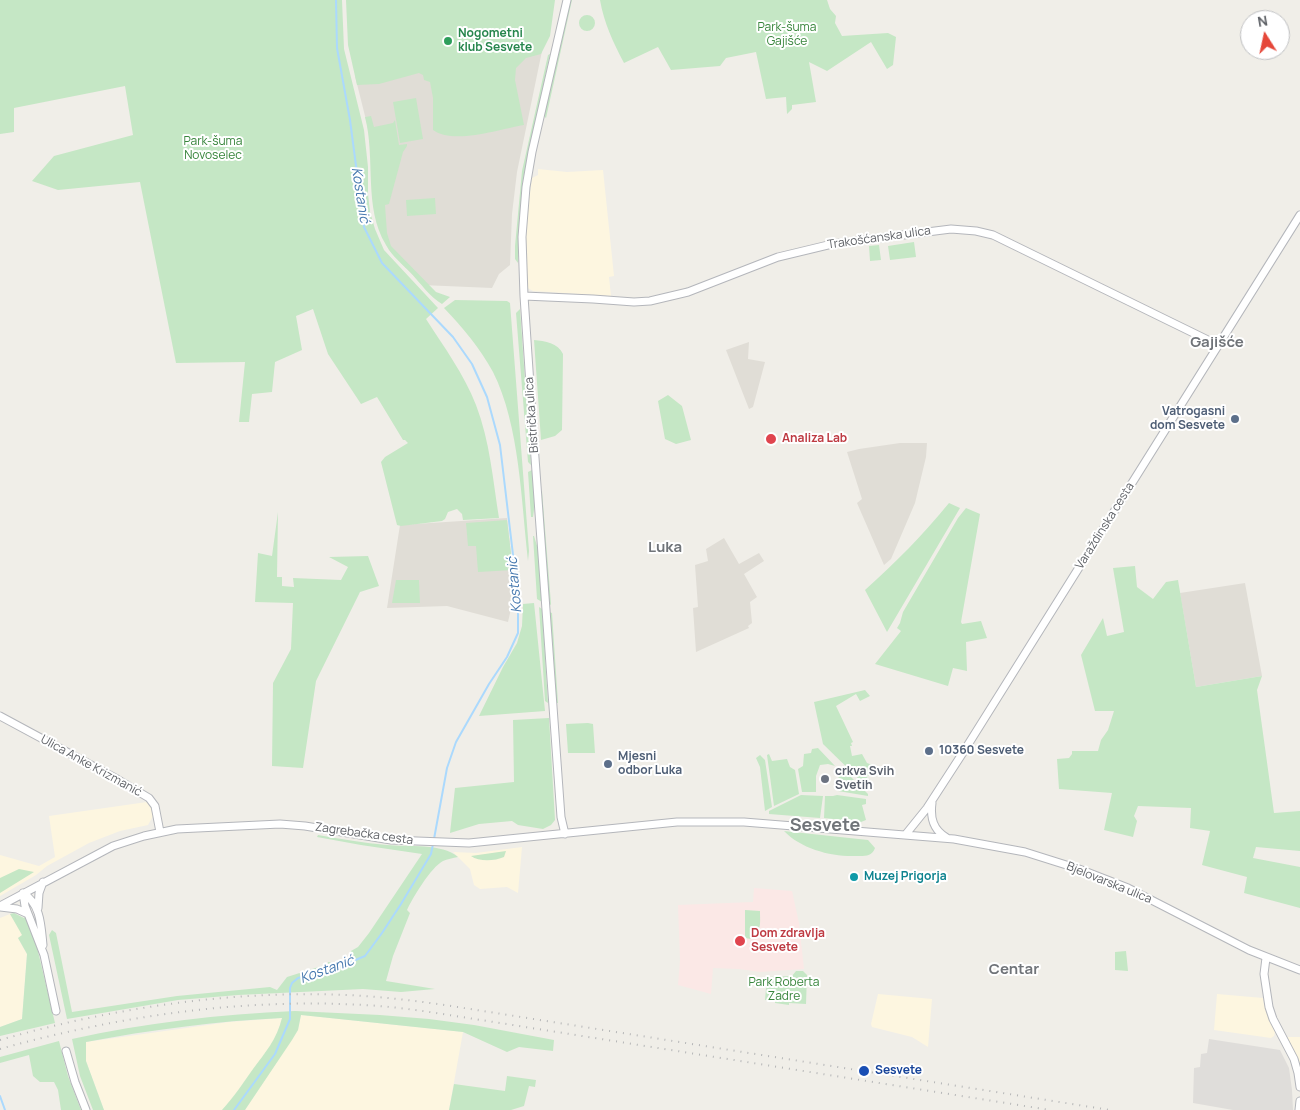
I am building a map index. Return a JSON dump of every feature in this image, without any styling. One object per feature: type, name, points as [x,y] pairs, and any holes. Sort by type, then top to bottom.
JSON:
[{"type":"main road","name":"Bistrička ulica","points":[[565,834],[561,813],[524,296],[522,237],[526,187],[567,0]]},
{"type":"main road","name":"Varaždinska cesta","points":[[906,834],[932,800],[1300,215]]},
{"type":"main road","name":"Trakošćanska ulica","points":[[524,296],[634,302],[657,300],[688,292],[771,260],[812,248],[861,240],[960,229],[993,235],[1218,345]]},
{"type":"main road","name":"Ulica Anke Krizmanić","points":[[0,716],[149,798],[156,809],[160,832]]},
{"type":"main road","points":[[932,800],[933,823],[939,832],[947,838]]},
{"type":"main road","name":"Zagrebačka cesta","points":[[0,906],[113,846],[160,832],[190,828],[280,824],[320,828],[372,837],[442,843],[485,842],[692,821],[744,822],[906,834]]},
{"type":"main road","name":"Bjelovarska ulica","points":[[906,834],[947,838],[1025,852],[1106,879],[1143,894],[1266,958],[1300,970]]},
{"type":"main road","points":[[43,882],[39,893],[38,911],[44,955],[56,1011]]},
{"type":"main road","points":[[23,893],[31,899],[38,911]]},
{"type":"main road","points":[[23,893],[24,903],[44,955]]},
{"type":"main road","points":[[0,906],[18,909],[29,915]]},
{"type":"main road","points":[[1266,958],[1264,982],[1269,1007],[1294,1058],[1300,1086]]},
{"type":"main road","points":[[66,1051],[86,1110]]},
{"type":"main road","points":[[1299,1110],[1300,1101]]},
{"type":"shaded area","points":[[542,51],[517,172],[512,214],[510,265],[499,274],[492,288],[422,285],[389,250],[379,229],[372,191],[372,163],[368,128],[355,76]]},
{"type":"shaded area","points":[[538,169],[567,172],[603,170],[614,276],[609,277],[611,296],[533,291],[526,287],[525,228],[532,178],[538,175]]},
{"type":"shaded area","points":[[749,342],[748,359],[765,362],[753,407],[749,409],[726,350]]},
{"type":"shaded area","points":[[900,443],[927,443],[926,457],[915,503],[891,559],[884,565],[857,503],[862,499],[847,452]]},
{"type":"shaded area","points":[[507,518],[515,591],[508,622],[447,606],[387,608],[400,525]]},
{"type":"shaded area","points":[[724,538],[739,564],[759,553],[764,561],[744,574],[757,597],[750,602],[752,623],[748,626],[749,628],[696,652],[693,608],[698,607],[695,565],[708,561],[706,549]]},
{"type":"shaded area","points":[[1245,583],[1262,676],[1196,687],[1180,593]]},
{"type":"shaded area","points":[[147,802],[153,816],[148,825],[120,831],[89,843],[47,866],[36,875],[0,896],[0,855],[39,866],[55,857],[49,816]]},
{"type":"shaded area","points":[[522,847],[518,893],[507,887],[480,889],[474,885],[470,869],[453,852],[476,853]]},
{"type":"shaded area","name":"Dom zdravlja Sesvete","points":[[754,888],[792,891],[799,923],[804,969],[760,972],[713,968],[711,994],[678,985],[680,960],[678,905],[753,902]]},
{"type":"shaded area","points":[[10,914],[23,935],[18,938],[27,954],[22,1019],[0,1027],[0,918]]},
{"type":"shaded area","points":[[878,994],[932,999],[928,1047],[912,1037],[872,1027],[871,1024]]},
{"type":"shaded area","points":[[1217,994],[1263,998],[1275,1032],[1274,1036],[1271,1038],[1214,1030]]},
{"type":"shaded area","points":[[301,1015],[463,1032],[449,1110],[245,1110],[298,1030]]},
{"type":"shaded area","points":[[282,1018],[270,1048],[222,1110],[104,1110],[86,1061],[86,1042],[229,1022]]},
{"type":"shaded area","points":[[1286,1037],[1300,1037],[1300,1063],[1295,1052]]},
{"type":"shaded area","points":[[1209,1039],[1280,1050],[1289,1068],[1293,1110],[1233,1110],[1193,1103],[1194,1068],[1200,1067],[1201,1054],[1207,1053]]},
{"type":"green space","name":"Park-šuma Novoselec","points":[[0,0],[342,0],[344,49],[364,130],[370,212],[375,229],[384,250],[438,308],[426,319],[460,372],[476,405],[488,447],[499,518],[463,520],[462,514],[457,509],[448,512],[442,521],[397,525],[381,462],[385,457],[408,443],[403,440],[377,397],[361,404],[328,354],[313,309],[296,316],[302,350],[275,362],[272,392],[252,394],[249,422],[239,422],[245,362],[176,363],[140,182],[58,190],[32,181],[54,156],[133,135],[125,86],[14,108],[14,132],[0,134]]},
{"type":"green space","name":"Nogometni klub Sesvete","points":[[346,0],[555,0],[550,36],[541,54],[526,58],[516,68],[515,80],[524,125],[477,135],[453,136],[442,134],[433,130],[433,98],[430,82],[424,80],[423,75],[419,73],[379,84],[357,85],[348,45]]},
{"type":"green space","points":[[568,0],[572,0],[546,118],[543,115]]},
{"type":"green space","name":"Park-šuma Gajišće","points":[[600,0],[827,0],[830,9],[836,16],[835,23],[842,36],[888,33],[896,37],[893,65],[887,69],[871,42],[827,71],[809,62],[816,102],[792,105],[792,109],[787,114],[786,97],[766,99],[756,52],[726,58],[720,66],[671,70],[658,47],[624,63],[609,32]]},
{"type":"green space","points":[[587,15],[593,17],[595,23],[593,29],[587,31],[581,29],[579,23],[581,17]]},
{"type":"green space","points":[[550,54],[523,179],[518,263],[515,259],[515,246],[522,171],[548,55]]},
{"type":"green space","points":[[416,98],[423,139],[400,143],[393,102]]},
{"type":"green space","points":[[371,116],[374,127],[393,123],[395,120],[399,145],[407,144],[403,152],[389,204],[385,205],[387,233],[391,246],[436,292],[450,297],[442,304],[394,257],[379,230],[372,199],[370,149],[365,117]]},
{"type":"green space","points":[[435,198],[436,214],[407,216],[406,200]]},
{"type":"green space","points":[[914,242],[916,257],[890,260],[888,246]]},
{"type":"green space","points":[[879,245],[881,260],[870,261],[869,246]]},
{"type":"green space","points":[[455,300],[507,301],[510,303],[529,551],[528,561],[518,464],[509,416],[502,393],[488,363],[471,338],[444,308]]},
{"type":"green space","points":[[520,309],[531,465],[528,462],[516,313]]},
{"type":"green space","points":[[534,340],[555,345],[563,354],[562,430],[555,436],[541,440]]},
{"type":"green space","points":[[668,395],[682,406],[691,440],[676,444],[665,439],[658,401]]},
{"type":"green space","points":[[532,470],[535,502],[533,517],[531,517],[528,472]]},
{"type":"green space","points":[[540,491],[542,491],[551,604],[549,607]]},
{"type":"green space","points":[[949,503],[960,508],[887,632],[865,590],[887,570]]},
{"type":"green space","points":[[966,508],[980,514],[961,622],[962,624],[981,621],[987,638],[966,642],[967,671],[953,668],[948,686],[875,664],[901,631],[897,628],[903,612],[958,518]]},
{"type":"green space","points":[[278,512],[277,577],[282,577],[282,586],[294,587],[293,578],[341,580],[348,567],[329,557],[368,556],[379,586],[360,592],[316,681],[303,768],[272,766],[273,683],[291,649],[293,603],[255,602],[258,553],[272,556]]},
{"type":"green space","points":[[507,520],[513,570],[478,572],[476,546],[468,546],[466,523]]},
{"type":"green space","points":[[533,536],[538,549],[542,602],[537,599]]},
{"type":"green space","points":[[1135,566],[1137,587],[1153,599],[1166,582],[1178,580],[1196,687],[1262,676],[1257,690],[1274,813],[1300,811],[1300,851],[1256,847],[1253,858],[1300,867],[1300,908],[1244,893],[1247,877],[1202,865],[1210,831],[1190,828],[1191,808],[1138,806],[1134,816],[1137,821],[1133,837],[1104,830],[1112,793],[1059,789],[1057,759],[1069,758],[1072,751],[1098,751],[1101,740],[1108,730],[1114,711],[1095,711],[1081,655],[1103,618],[1107,636],[1124,632],[1113,568]]},
{"type":"green space","points":[[396,580],[419,580],[420,603],[392,603]]},
{"type":"green space","points":[[534,603],[545,711],[479,716],[517,643],[522,626],[523,604]]},
{"type":"green space","points":[[539,607],[542,609],[548,703],[545,701]]},
{"type":"green space","points":[[549,612],[552,613],[558,703],[556,703]]},
{"type":"green space","points":[[865,690],[870,696],[860,701],[856,694],[836,706],[853,742],[851,743],[852,746],[850,746],[852,756],[862,754],[867,763],[875,766],[876,774],[867,776],[868,788],[823,744],[814,702]]},
{"type":"green space","points":[[549,718],[555,820],[551,825],[543,829],[518,825],[512,821],[479,824],[450,833],[455,788],[514,782],[513,720]]},
{"type":"green space","points":[[566,724],[593,724],[595,753],[568,753]]},
{"type":"green space","points":[[818,748],[835,766],[828,764],[820,765],[816,776],[816,792],[802,792],[798,769],[803,766],[804,754],[811,753],[812,749]]},
{"type":"green space","points":[[769,754],[772,761],[787,759],[790,767],[795,770],[799,794],[774,806],[767,755]]},
{"type":"green space","points":[[760,755],[765,760],[772,807],[765,811],[760,767],[756,758]]},
{"type":"green space","points":[[839,767],[868,794],[868,796],[838,791]]},
{"type":"green space","points":[[801,795],[823,796],[820,818],[769,814],[769,811]]},
{"type":"green space","points":[[837,795],[866,799],[866,804],[862,805],[866,820],[861,822],[824,818],[825,796]]},
{"type":"green space","points":[[784,831],[868,840],[875,848],[872,853],[865,856],[837,855],[817,851],[799,843]]},
{"type":"green space","points":[[318,835],[395,846],[424,846],[443,850],[458,857],[438,864],[413,899],[407,910],[410,913],[393,956],[386,981],[435,989],[401,992],[363,989],[238,995],[178,1000],[67,1019],[49,935],[52,930],[56,933],[72,1012],[177,996],[270,987],[277,990],[287,977],[328,964],[328,962],[335,963],[350,958],[351,951],[358,947],[369,933],[422,854],[317,837]]},
{"type":"green space","points":[[506,851],[504,857],[492,860],[483,860],[471,856]]},
{"type":"green space","points":[[19,869],[34,872],[0,893],[0,878]]},
{"type":"green space","points":[[745,910],[760,911],[759,929],[751,939],[745,938]]},
{"type":"green space","points":[[14,913],[24,918],[26,916],[36,943],[55,1023],[0,1036],[0,1027],[22,1019],[27,954],[18,938],[22,935],[10,914]]},
{"type":"green space","points":[[1126,951],[1128,971],[1115,970],[1115,952]]},
{"type":"green space","name":"Park Roberta Zadre","points":[[796,971],[803,971],[807,975],[806,1004],[789,1003],[789,1005],[765,1000],[767,977],[792,976]]},
{"type":"green space","points":[[295,1011],[380,1015],[474,1025],[554,1040],[553,1051],[519,1047],[507,1052],[463,1032],[301,1015],[298,1030],[245,1110],[222,1110],[270,1045],[277,1033],[282,1018],[184,1027],[86,1042],[86,1061],[104,1110],[93,1110],[80,1076],[72,1039],[182,1020],[238,1014]]},
{"type":"green space","points":[[59,1041],[68,1076],[81,1110],[61,1110],[58,1090],[54,1082],[40,1082],[33,1076],[29,1055],[0,1063],[0,1057]]},
{"type":"green space","points":[[507,1076],[536,1080],[535,1087],[529,1086],[524,1106],[511,1110],[449,1110],[454,1084],[505,1091]]},
{"type":"waterway","name":"Kostanić","points":[[336,0],[337,48],[350,120],[364,227],[382,263],[453,337],[472,364],[487,397],[500,445],[518,597],[518,633],[507,657],[489,684],[456,742],[447,768],[434,839]]},
{"type":"waterway","name":"Kostanić","points":[[234,1110],[275,1054],[290,1019],[290,988],[292,983],[298,978],[334,969],[365,956],[401,904],[431,854],[433,844]]},
{"type":"waterway","points":[[0,1096],[5,1110]]},
{"type":"railway","points":[[0,1040],[85,1019],[128,1010],[172,1004],[260,995],[348,995],[450,1006],[1110,1110]]},
{"type":"railway","points":[[0,1049],[90,1027],[180,1012],[272,1004],[364,1005],[437,1013],[1050,1110]]},
{"type":"place","name":"Nogometni klub Sesvete","points":[[448,41]]},
{"type":"place","name":"Vatrogasni dom Sesvete","points":[[1235,419]]},
{"type":"place","name":"Analiza Lab","points":[[771,439]]},
{"type":"place","name":"10360 Sesvete","points":[[929,751]]},
{"type":"place","name":"Mjesni odbor Luka","points":[[608,764]]},
{"type":"place","name":"crkva Svih Svetih","points":[[825,779]]},
{"type":"place","name":"Muzej Prigorja","points":[[854,877]]},
{"type":"place","name":"Dom zdravlja Sesvete","points":[[740,941]]},
{"type":"place","name":"Sesvete","points":[[864,1071]]},
{"type":"district","name":"Gajišće","points":[[1217,343]]},
{"type":"district","name":"Luka","points":[[665,548]]},
{"type":"district","name":"Sesvete","points":[[825,826]]},
{"type":"district","name":"Centar","points":[[1014,970]]}]
